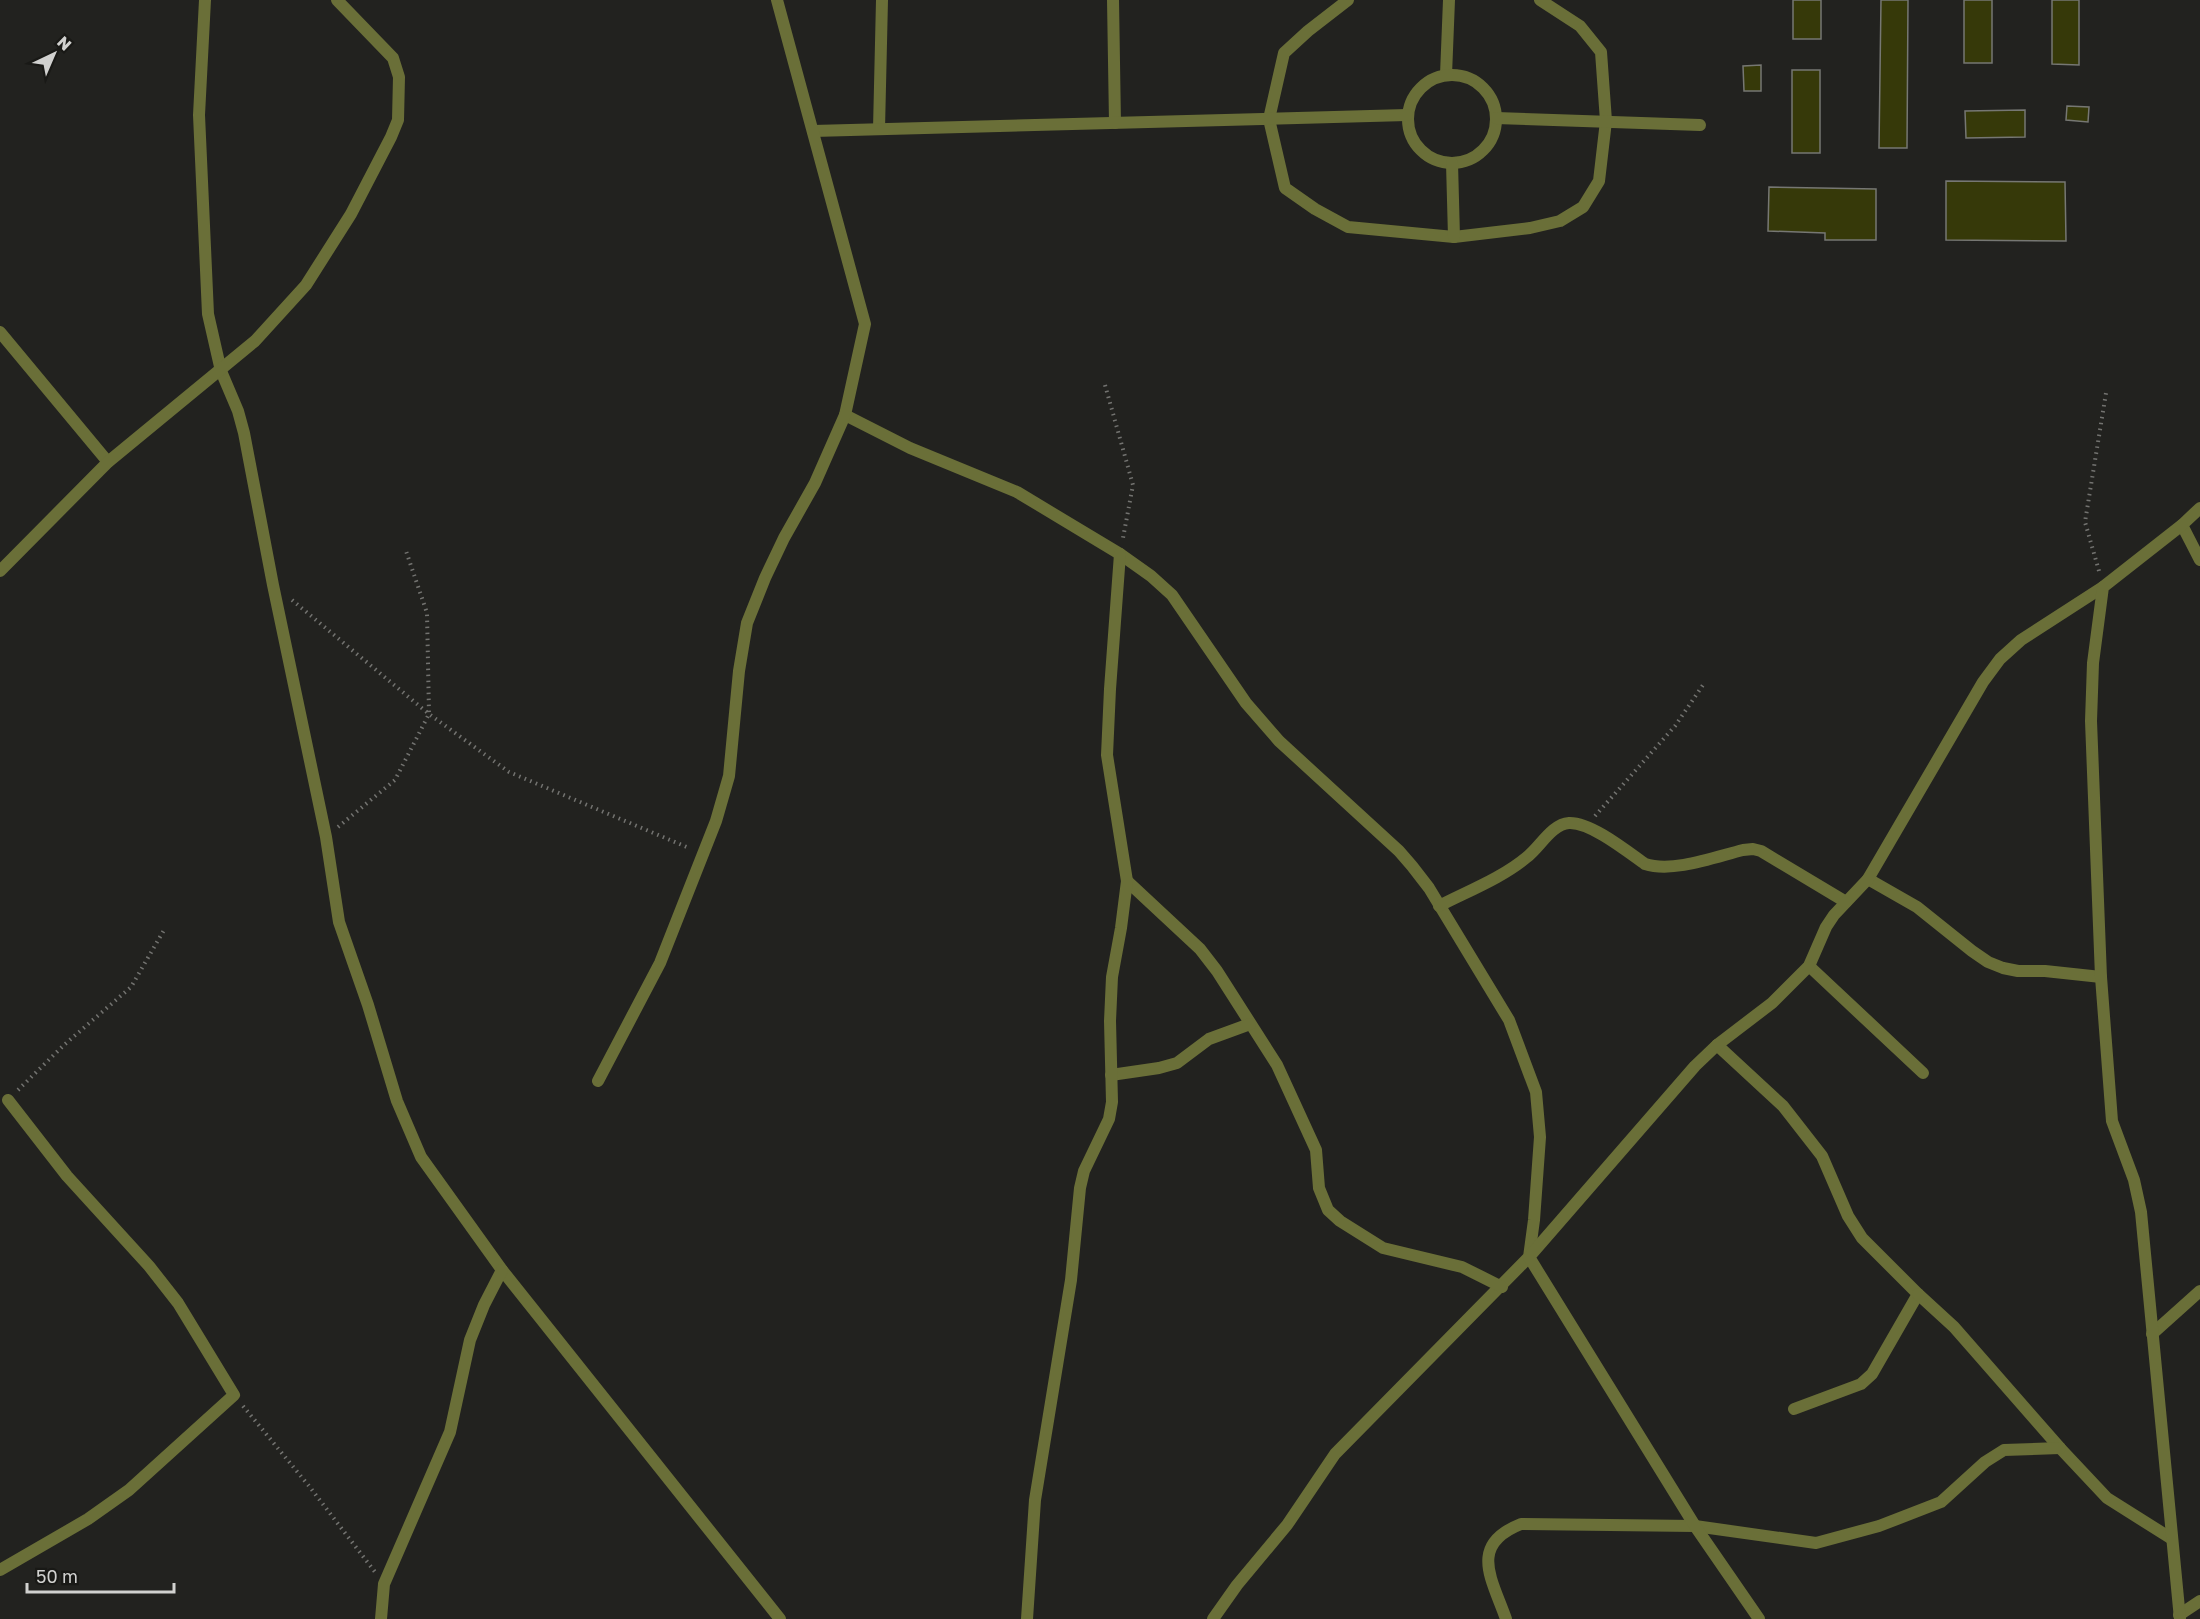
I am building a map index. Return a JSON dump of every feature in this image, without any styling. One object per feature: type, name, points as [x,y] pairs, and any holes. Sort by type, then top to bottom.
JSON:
[{"type":"street","points":[[205,0],[199,115],[208,314],[221,371],[238,411],[244,433],[273,585],[326,837],[339,922],[368,1005],[397,1101],[422,1157],[502,1270],[780,1619]]},
{"type":"street","points":[[0,572],[108,462],[255,341],[306,285],[351,214],[392,137],[398,120],[399,77],[396,63],[387,51],[337,0]]},
{"type":"street","points":[[598,1081],[660,963],[716,821],[729,776],[739,671],[747,623],[765,578],[784,538],[815,483],[845,415],[865,324],[777,0]]},
{"type":"street","points":[[879,129],[882,0]]},
{"type":"street","points":[[1113,0],[1115,123]]},
{"type":"street","points":[[1348,0],[1284,53],[1269,119],[1286,188],[1315,209],[1348,227],[1454,237],[1530,228],[1560,221],[1583,207],[1599,181],[1606,121],[1601,52],[1580,26],[1540,0]]},
{"type":"street","points":[[1446,75],[1449,0]]},
{"type":"street","points":[[1446,75],[1461,76],[1475,81],[1490,97],[1493,104],[1496,118],[1491,138],[1478,154],[1466,161],[1452,163],[1438,161],[1425,155],[1415,144],[1409,130],[1407,115],[1411,100],[1419,88],[1431,80],[1446,75]]},
{"type":"street","points":[[813,131],[1407,115]]},
{"type":"street","points":[[1496,118],[1700,125]]},
{"type":"street","points":[[1452,163],[1454,237]]},
{"type":"street","points":[[0,332],[108,462]]},
{"type":"street","points":[[845,415],[910,448],[1017,492],[1120,554],[1151,576],[1172,595],[1246,703],[1279,741],[1399,851],[1429,888],[1509,1020],[1536,1092],[1540,1137],[1529,1257],[1695,1526],[1759,1619]]},
{"type":"street","points":[[1213,1619],[1287,1525],[1335,1454],[1502,1287],[1664,1100],[1717,1045],[1772,1003],[1809,966],[1826,927],[1868,879],[1983,682],[2000,659],[2021,640],[2103,587],[2182,525],[2200,508]]},
{"type":"street","points":[[2182,525],[2200,560]]},
{"type":"street","points":[[1027,1619],[1035,1500],[1071,1280],[1080,1188],[1084,1171],[1109,1119],[1112,1102],[1112,977],[1127,881],[1107,755],[1120,554]]},
{"type":"street","points":[[2103,587],[2093,663],[2091,721],[2102,977],[2112,1121],[2134,1180],[2141,1212],[2180,1617]]},
{"type":"street","points":[[1439,906],[1520,862],[1560,826],[1572,823],[1587,826],[1646,864],[1656,867],[1672,867],[1743,850],[1761,851],[1846,902]]},
{"type":"street","points":[[1868,879],[1917,907],[1988,962],[2018,971],[2046,971],[2102,977]]},
{"type":"street","points":[[1127,881],[1200,949],[1217,971],[1277,1065],[1316,1150],[1319,1188],[1328,1210],[1340,1221],[1383,1248],[1462,1267],[1502,1287]]},
{"type":"street","points":[[1809,966],[1923,1073]]},
{"type":"street","points":[[1111,1075],[1177,1063],[1209,1039],[1250,1024]]},
{"type":"street","points":[[1717,1045],[1783,1106],[1822,1156],[1848,1216],[1862,1238],[1954,1327],[2060,1448],[2107,1497],[2172,1539]]},
{"type":"street","points":[[0,1570],[88,1519],[129,1490],[234,1395],[178,1303],[149,1266],[67,1176],[8,1100]]},
{"type":"street","points":[[381,1619],[384,1584],[450,1432],[470,1340],[484,1305],[502,1270]]},
{"type":"street","points":[[2152,1334],[2200,1291]]},
{"type":"street","points":[[1794,1409],[1861,1384],[1872,1374],[1918,1294]]},
{"type":"street","points":[[1506,1619],[1487,1564],[1491,1546],[1505,1530],[1521,1524],[1695,1526],[1816,1543],[1879,1526],[1941,1502],[1985,1462],[2004,1450],[2060,1448]]},
{"type":"street","points":[[2180,1617],[2200,1601]]},
{"type":"path","points":[[1105,385],[1133,485],[1120,554]]},
{"type":"path","points":[[2103,587],[2085,522],[2106,393]]},
{"type":"path","points":[[326,837],[395,780],[429,714],[428,613],[405,548]]},
{"type":"path","points":[[273,585],[429,714],[509,772],[702,854]]},
{"type":"path","points":[[1587,826],[1675,726],[1702,685]]},
{"type":"path","points":[[8,1100],[64,1045],[131,987],[164,930]]},
{"type":"path","points":[[234,1395],[309,1486],[384,1584]]},
{"type":"building","points":[[1793,0],[1821,0],[1821,39],[1793,39]]},
{"type":"building","points":[[1881,0],[1908,0],[1907,148],[1879,148]]},
{"type":"building","points":[[1964,0],[1992,0],[1992,63],[1964,63]]},
{"type":"building","points":[[2052,0],[2079,0],[2079,65],[2052,64]]},
{"type":"building","points":[[1761,65],[1761,91],[1744,91],[1743,66]]},
{"type":"building","points":[[1792,70],[1820,70],[1820,153],[1792,153]]},
{"type":"building","points":[[2067,106],[2089,107],[2088,122],[2066,120]]},
{"type":"building","points":[[2025,110],[2025,137],[1966,138],[1965,111]]},
{"type":"building","points":[[1946,181],[2065,182],[2066,241],[1946,240]]},
{"type":"building","points":[[1769,187],[1876,189],[1876,240],[1825,240],[1825,233],[1768,231]]}]
